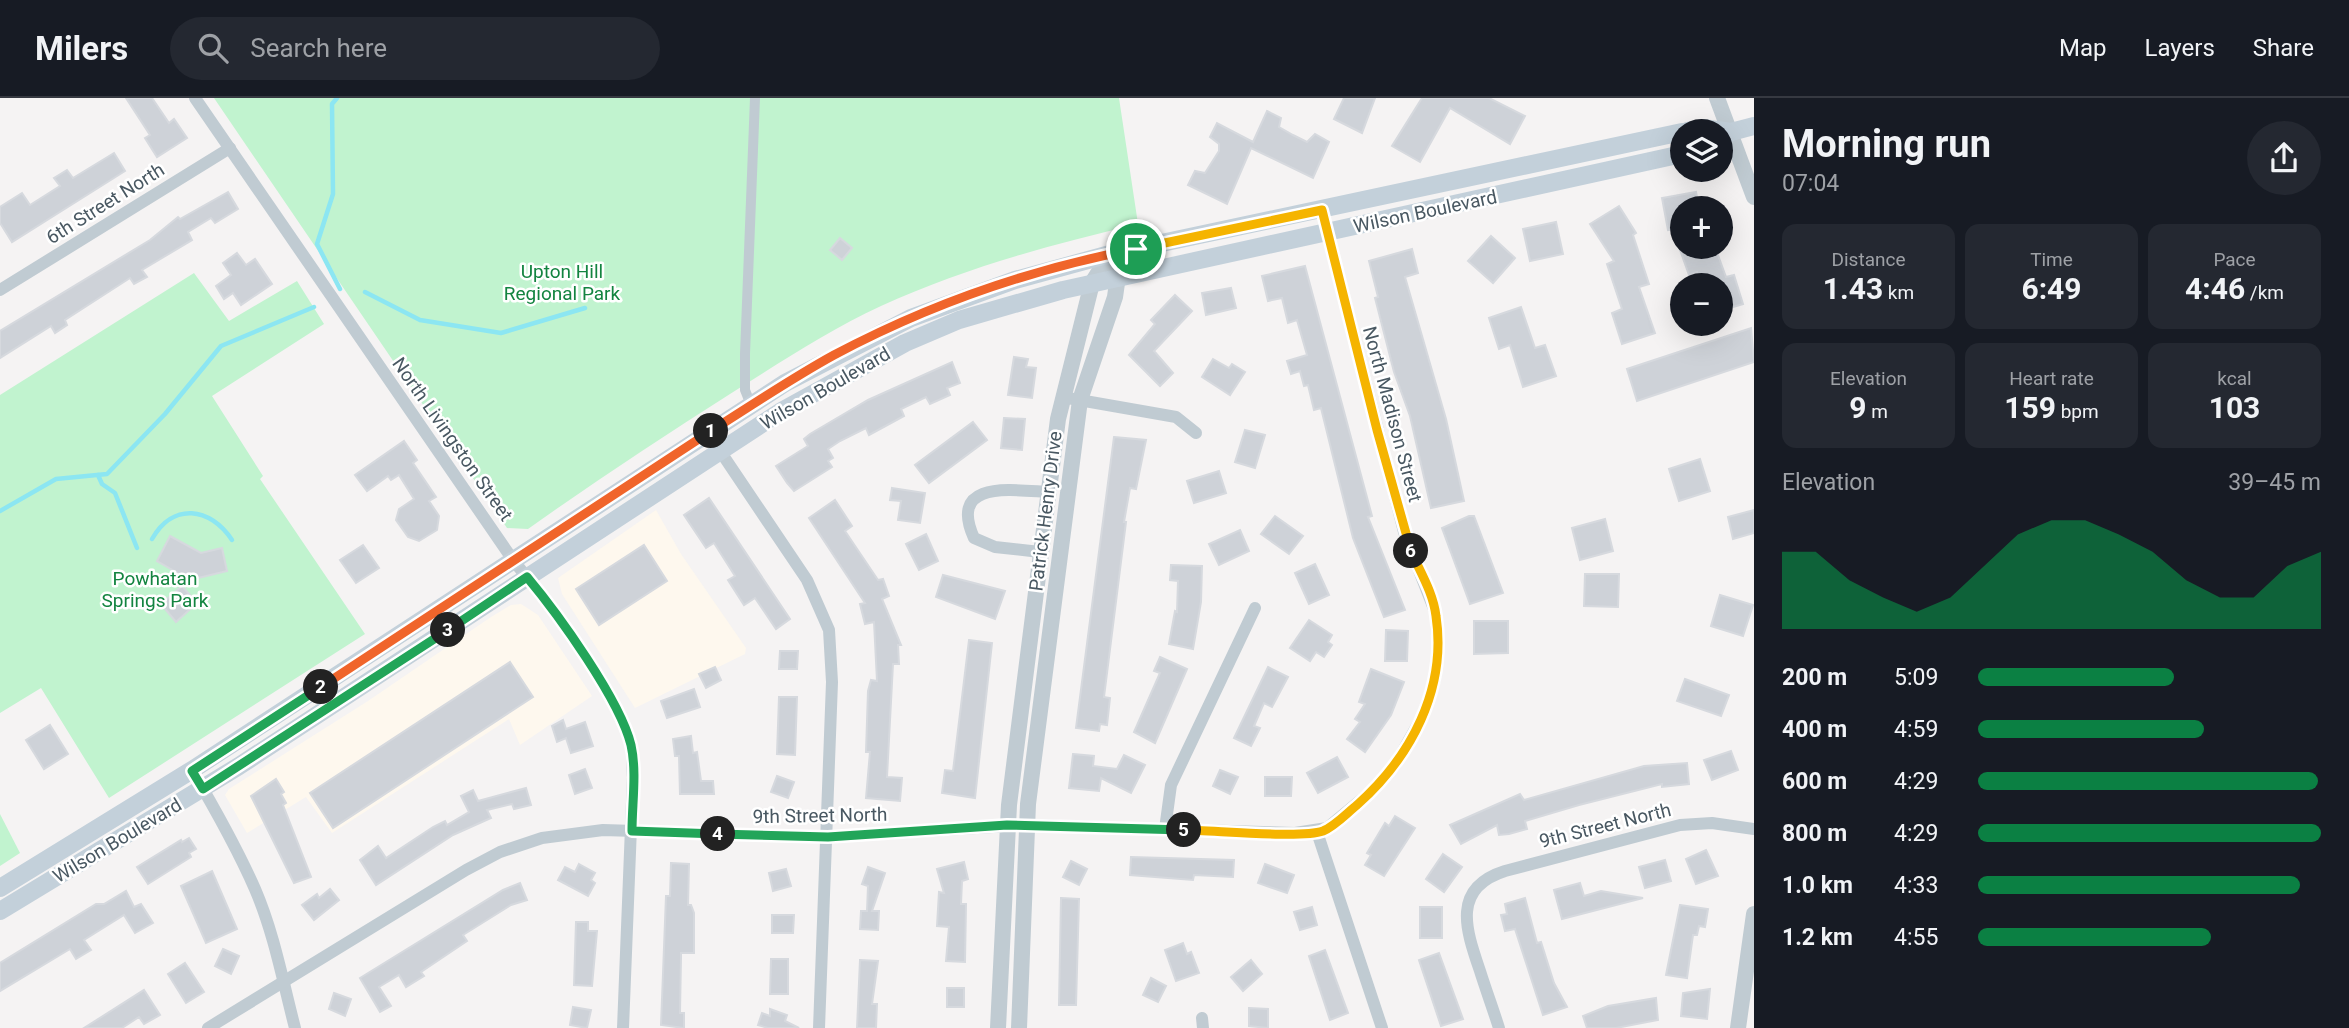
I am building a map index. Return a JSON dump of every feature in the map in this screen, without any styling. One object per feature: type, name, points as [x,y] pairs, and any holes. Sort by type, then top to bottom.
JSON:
[{"type":"main road","points":[[1733,134],[1754,126]]},
{"type":"main road","name":"Wilson Boulevard","points":[[0,888],[192,771],[751,405],[833,355],[911,318],[1016,280],[1110,254],[1670,135]]},
{"type":"main road","name":"Wilson Boulevard","points":[[0,911],[203,789],[827,383],[905,343],[959,320],[1118,276],[1670,157]]},
{"type":"street","name":"North Livingston Street","points":[[195,98],[513,560],[546,600],[623,722],[632,748],[632,831],[623,1028]]},
{"type":"street","points":[[751,405],[745,390],[745,366],[755,98]]},
{"type":"street","points":[[1717,98],[1722,119]]},
{"type":"street","name":"6th Street North","points":[[0,290],[230,148]]},
{"type":"street","points":[[1733,151],[1754,197]]},
{"type":"street","name":"North Madison Street","points":[[1317,832],[1333,824],[1374,789],[1404,752],[1416,732],[1432,688],[1438,643],[1434,604],[1404,532],[1322,210]]},
{"type":"street","points":[[1110,254],[1118,276]]},
{"type":"street","name":"Patrick Henry Drive","points":[[998,1028],[1007,825],[1048,492],[1062,397],[1092,283],[1110,254]]},
{"type":"street","name":"Patrick Henry Drive","points":[[1019,1028],[1026,825],[1080,400],[1115,297],[1118,276]]},
{"type":"street","points":[[1062,397],[1176,417],[1196,433]]},
{"type":"street","points":[[708,433],[807,580],[828,630],[832,682],[819,1028]]},
{"type":"street","name":"Patrick Henry Drive","points":[[1040,552],[995,547],[974,538],[967,522],[967,508],[978,496],[997,489],[1048,492]]},
{"type":"street","points":[[1165,829],[1171,785],[1255,608]]},
{"type":"street","points":[[192,771],[227,829],[256,891],[295,1028]]},
{"type":"street","name":"9th Street North","points":[[1499,1028],[1465,927],[1467,908],[1486,879],[1672,826],[1701,823],[1754,829]]},
{"type":"street","name":"9th Street North","points":[[208,1028],[456,876],[500,852],[574,832],[632,831],[828,837],[1026,825],[1317,832]]},
{"type":"street","points":[[1317,832],[1382,1028]]},
{"type":"street","points":[[1738,1028],[1754,914]]},
{"type":"shaded area","points":[[656,510],[681,554],[746,648],[745,654],[635,708],[562,594],[558,578]]},
{"type":"shaded area","points":[[521,604],[538,615],[592,696],[520,745],[509,719],[332,833],[306,797],[247,833],[225,795],[229,789],[368,701],[491,617],[511,605]]},
{"type":"green space","name":"Upton Hill Regional Park","points":[[214,98],[1119,98],[1138,224],[1072,240],[944,280],[862,315],[823,336],[679,427],[528,529],[507,528]]},
{"type":"green space","name":"Powhatan Springs Park","points":[[194,273],[229,321],[297,281],[324,324],[212,396],[263,476],[260,479],[365,634],[109,798],[41,688],[0,713],[0,395]]},
{"type":"green space","points":[[0,814],[20,853],[0,866]]},
{"type":"building","points":[[126,98],[152,98],[169,123],[174,119],[187,138],[157,157],[145,138],[150,135]]},
{"type":"building","points":[[1344,98],[1375,98],[1362,133],[1334,119]]},
{"type":"building","points":[[1422,98],[1489,98],[1525,116],[1510,144],[1450,108],[1420,162],[1392,146]]},
{"type":"building","points":[[1267,111],[1281,118],[1279,127],[1307,142],[1315,134],[1329,142],[1313,178],[1251,148],[1227,204],[1188,185],[1195,171],[1205,173],[1219,151],[1219,144],[1210,137],[1217,123],[1253,142]]},
{"type":"building","points":[[114,153],[125,171],[12,242],[0,223],[0,207],[22,193],[30,205],[60,186],[54,178],[67,170],[73,178]]},
{"type":"building","points":[[228,192],[238,209],[215,223],[211,218],[188,232],[192,240],[142,270],[147,277],[134,284],[130,278],[65,320],[67,325],[55,333],[51,326],[0,358],[0,331],[150,240],[178,217],[180,219]]},
{"type":"building","points":[[1696,192],[1697,196],[1673,196]]},
{"type":"building","points":[[1670,197],[1670,230],[1668,230],[1662,198]]},
{"type":"building","points":[[1619,206],[1636,233],[1633,235],[1649,284],[1639,287],[1655,333],[1622,344],[1612,313],[1622,309],[1607,264],[1614,261],[1590,224]]},
{"type":"building","points":[[1556,222],[1563,254],[1530,261],[1523,229]]},
{"type":"building","points":[[1491,236],[1515,258],[1493,283],[1468,261]]},
{"type":"building","points":[[840,238],[852,248],[842,260],[830,250]]},
{"type":"building","points":[[1412,249],[1418,273],[1405,277],[1446,419],[1464,501],[1431,508],[1410,416],[1394,372],[1375,298],[1378,297],[1369,261]]},
{"type":"building","points":[[237,253],[246,265],[255,259],[272,284],[241,305],[233,293],[224,299],[216,286],[231,275],[223,263]]},
{"type":"building","points":[[1683,259],[1719,259],[1725,273],[1697,272],[1688,273]]},
{"type":"building","points":[[1305,266],[1372,516],[1368,517],[1405,610],[1384,617],[1353,538],[1321,408],[1314,410],[1308,385],[1304,386],[1300,371],[1291,374],[1287,361],[1307,355],[1297,320],[1288,323],[1282,298],[1268,301],[1262,276]]},
{"type":"building","points":[[1733,275],[1734,275],[1743,304],[1733,307]]},
{"type":"building","points":[[1231,288],[1236,308],[1206,315],[1202,293]]},
{"type":"building","points":[[1175,295],[1192,311],[1154,351],[1173,373],[1160,386],[1129,355],[1155,324],[1151,320]]},
{"type":"building","points":[[1521,307],[1535,348],[1545,345],[1556,376],[1523,387],[1510,345],[1499,349],[1489,318]]},
{"type":"building","points":[[1751,328],[1754,362],[1637,401],[1627,369]]},
{"type":"building","points":[[1014,357],[1028,359],[1026,367],[1036,368],[1032,398],[1008,395]]},
{"type":"building","points":[[1213,359],[1229,368],[1232,364],[1245,372],[1230,395],[1202,377]]},
{"type":"building","points":[[952,362],[960,383],[947,388],[950,395],[930,404],[926,397],[901,409],[904,416],[869,435],[866,428],[840,441],[828,449],[833,458],[828,461],[832,467],[794,491],[787,483],[776,466],[808,446],[804,439],[810,434],[868,400]]},
{"type":"building","points":[[1004,418],[1025,419],[1022,450],[1001,448]]},
{"type":"building","points":[[973,422],[987,440],[929,483],[915,465]]},
{"type":"building","points":[[1245,430],[1265,435],[1255,468],[1235,462]]},
{"type":"building","points":[[1114,437],[1146,440],[1136,489],[1130,488],[1124,522],[1104,697],[1110,698],[1107,725],[1100,724],[1099,731],[1076,728]]},
{"type":"building","points":[[404,441],[417,460],[413,463],[436,497],[429,501],[439,516],[437,530],[419,541],[408,537],[396,520],[399,509],[414,499],[399,475],[391,480],[388,476],[367,491],[355,475]]},
{"type":"building","points":[[1700,459],[1710,491],[1679,501],[1669,469]]},
{"type":"building","points":[[1219,471],[1226,493],[1194,503],[1187,481]]},
{"type":"building","points":[[892,488],[925,493],[920,523],[898,520],[901,501],[890,500]]},
{"type":"building","points":[[709,498],[790,619],[776,629],[755,598],[744,605],[728,580],[735,576],[714,543],[706,548],[684,515]]},
{"type":"building","points":[[835,500],[852,526],[845,531],[878,580],[883,579],[889,596],[882,599],[901,645],[898,645],[899,664],[893,664],[887,777],[902,778],[900,801],[866,798],[870,752],[866,752],[868,691],[871,680],[877,681],[874,622],[865,624],[860,604],[865,603],[809,518]]},
{"type":"building","points":[[1754,510],[1754,533],[1733,539],[1728,517]]},
{"type":"building","points":[[1275,516],[1303,536],[1289,554],[1261,534]]},
{"type":"building","points":[[1474,516],[1503,593],[1470,604],[1442,528]]},
{"type":"building","points":[[1605,519],[1613,551],[1580,560],[1572,528]]},
{"type":"building","points":[[1240,530],[1249,551],[1219,565],[1209,544]]},
{"type":"building","points":[[926,534],[938,561],[919,570],[906,544]]},
{"type":"building","points":[[170,536],[201,553],[222,548],[227,571],[190,580],[157,561]]},
{"type":"building","points":[[363,545],[379,568],[356,583],[340,560]]},
{"type":"building","points":[[644,545],[667,581],[599,625],[576,589]]},
{"type":"building","points":[[1315,564],[1329,595],[1309,604],[1295,573]]},
{"type":"building","points":[[1171,565],[1202,566],[1201,602],[1193,649],[1169,644],[1175,611],[1177,612],[1178,581],[1170,580]]},
{"type":"building","points":[[1585,574],[1619,574],[1618,607],[1584,606]]},
{"type":"building","points":[[943,575],[1005,591],[995,619],[936,597]]},
{"type":"building","points":[[182,586],[197,603],[176,622],[161,604]]},
{"type":"building","points":[[1720,595],[1753,605],[1743,636],[1711,626]]},
{"type":"building","points":[[1309,620],[1332,635],[1328,642],[1332,645],[1324,657],[1316,652],[1310,661],[1290,648]]},
{"type":"building","points":[[1474,621],[1508,621],[1508,653],[1474,654]]},
{"type":"building","points":[[1386,630],[1408,631],[1407,661],[1385,661]]},
{"type":"building","points":[[969,640],[992,643],[975,798],[942,793],[945,770],[953,771]]},
{"type":"building","points":[[780,651],[798,651],[797,669],[779,669]]},
{"type":"building","points":[[1160,657],[1187,669],[1155,743],[1134,732],[1160,673],[1154,671]]},
{"type":"building","points":[[510,662],[533,697],[333,828],[310,793]]},
{"type":"building","points":[[715,667],[721,680],[706,688],[699,674]]},
{"type":"building","points":[[1268,667],[1288,677],[1272,707],[1264,703],[1254,726],[1260,728],[1251,746],[1234,738]]},
{"type":"building","points":[[1371,669],[1404,682],[1391,715],[1365,752],[1347,739],[1360,722],[1355,719],[1365,704],[1359,702]]},
{"type":"building","points":[[1685,679],[1729,695],[1721,716],[1677,701]]},
{"type":"building","points":[[694,689],[700,707],[667,718],[661,701]]},
{"type":"building","points":[[779,697],[797,697],[795,755],[777,754]]},
{"type":"building","points":[[563,720],[566,729],[585,722],[593,746],[571,753],[566,738],[557,742],[552,726]]},
{"type":"building","points":[[50,725],[68,754],[44,769],[26,740]]},
{"type":"building","points":[[691,736],[693,753],[697,752],[701,781],[713,781],[714,794],[680,794],[679,756],[675,756],[673,739]]},
{"type":"building","points":[[1731,751],[1738,770],[1712,780],[1704,760]]},
{"type":"building","points":[[1073,754],[1094,756],[1093,766],[1117,769],[1124,755],[1145,765],[1131,793],[1101,778],[1099,791],[1069,788]]},
{"type":"building","points":[[1337,757],[1348,777],[1318,793],[1307,773]]},
{"type":"building","points":[[1687,763],[1689,784],[1662,787],[1662,784],[1579,805],[1525,821],[1527,829],[1509,834],[1499,835],[1497,825],[1461,844],[1450,825],[1520,794],[1524,800],[1644,766]]},
{"type":"building","points":[[585,769],[592,788],[575,794],[569,775]]},
{"type":"building","points":[[1220,770],[1238,777],[1230,794],[1213,786]]},
{"type":"building","points":[[777,776],[794,782],[788,798],[771,792]]},
{"type":"building","points":[[1265,777],[1292,777],[1291,796],[1265,796]]},
{"type":"building","points":[[276,779],[284,792],[281,794],[286,803],[283,805],[311,877],[294,883],[251,796]]},
{"type":"building","points":[[526,788],[531,805],[514,809],[512,804],[487,810],[491,818],[453,835],[376,885],[360,860],[378,846],[386,858],[433,827],[445,821],[447,825],[469,812],[461,796],[473,790],[478,801]]},
{"type":"building","points":[[1395,816],[1415,828],[1384,876],[1365,865],[1371,855],[1367,853],[1385,823],[1389,826]]},
{"type":"building","points":[[189,838],[196,849],[189,853],[191,857],[148,884],[137,867],[181,840],[182,842]]},
{"type":"building","points":[[1706,850],[1718,876],[1696,884],[1686,859]]},
{"type":"building","points":[[1443,854],[1462,867],[1444,892],[1426,879]]},
{"type":"building","points":[[1131,857],[1234,860],[1233,877],[1194,875],[1193,880],[1130,875]]},
{"type":"building","points":[[1665,860],[1671,881],[1645,888],[1639,867]]},
{"type":"building","points":[[1071,861],[1087,869],[1079,885],[1063,877]]},
{"type":"building","points":[[964,862],[968,879],[962,881],[961,904],[966,904],[965,962],[946,961],[949,927],[937,926],[939,892],[944,893],[937,869]]},
{"type":"building","points":[[671,863],[689,864],[688,905],[691,905],[694,913],[694,953],[681,953],[680,1013],[684,1013],[684,1028],[661,1025],[666,896],[670,896]]},
{"type":"building","points":[[579,864],[595,873],[591,880],[595,883],[588,896],[558,880],[565,867],[575,872]]},
{"type":"building","points":[[1265,864],[1294,875],[1287,893],[1258,883]]},
{"type":"building","points":[[868,867],[885,873],[872,911],[879,911],[878,930],[860,929],[861,911],[867,911],[868,886],[862,884]]},
{"type":"building","points":[[786,869],[791,886],[773,891],[769,873]]},
{"type":"building","points":[[212,871],[237,929],[206,943],[181,886]]},
{"type":"building","points":[[520,883],[527,900],[511,905],[463,935],[467,941],[421,972],[424,976],[406,987],[399,975],[379,987],[391,1006],[380,1012],[360,978],[503,890]]},
{"type":"building","points":[[1580,883],[1584,896],[1601,891],[1643,898],[1562,919],[1554,890]]},
{"type":"building","points":[[330,889],[339,900],[314,920],[302,905],[317,894],[319,898]]},
{"type":"building","points":[[126,891],[134,907],[141,904],[153,923],[135,933],[124,915],[84,940],[91,950],[76,959],[70,949],[0,991],[0,963],[96,904],[104,904]]},
{"type":"building","points":[[1061,898],[1079,899],[1076,1005],[1059,1005]]},
{"type":"building","points":[[1525,898],[1537,943],[1541,942],[1554,983],[1567,1007],[1543,1015],[1515,929],[1505,931],[1501,915],[1507,914],[1505,904]]},
{"type":"building","points":[[1680,905],[1708,909],[1705,927],[1699,926],[1697,935],[1693,935],[1687,978],[1666,975]]},
{"type":"building","points":[[1312,907],[1317,925],[1300,930],[1294,912]]},
{"type":"building","points":[[1420,907],[1442,907],[1442,938],[1420,938]]},
{"type":"building","points":[[772,915],[794,915],[793,933],[772,933]]},
{"type":"building","points":[[576,922],[588,922],[588,931],[597,931],[592,986],[574,985]]},
{"type":"building","points":[[1183,943],[1187,954],[1191,952],[1199,973],[1176,981],[1165,950]]},
{"type":"building","points":[[223,949],[239,956],[231,974],[215,966]]},
{"type":"building","points":[[1325,950],[1348,1013],[1330,1020],[1309,956]]},
{"type":"building","points":[[1439,953],[1463,1019],[1441,1026],[1419,960]]},
{"type":"building","points":[[771,959],[788,959],[788,994],[770,994]]},
{"type":"building","points":[[860,960],[878,961],[872,1004],[877,1004],[876,1028],[857,1028]]},
{"type":"building","points":[[1251,960],[1262,974],[1243,991],[1231,977]]},
{"type":"building","points":[[185,963],[204,992],[186,1003],[168,974]]},
{"type":"building","points":[[1151,978],[1166,986],[1158,1002],[1143,995]]},
{"type":"building","points":[[947,988],[964,988],[964,1007],[947,1007]]},
{"type":"building","points":[[1710,989],[1707,1019],[1681,1016],[1683,993]]},
{"type":"building","points":[[144,990],[160,1015],[144,1024],[139,1017],[122,1028],[84,1028]]},
{"type":"building","points":[[334,993],[351,999],[345,1016],[329,1009]]},
{"type":"building","points":[[1656,998],[1658,1020],[1616,1028],[1587,1028],[1583,1016],[1608,1006]]},
{"type":"building","points":[[573,1007],[591,1010],[587,1028],[570,1025]]},
{"type":"building","points":[[1249,1008],[1268,1009],[1268,1028],[1249,1026]]},
{"type":"building","points":[[770,1009],[787,1015],[785,1021],[799,1028],[768,1028],[758,1025],[762,1013],[770,1016]]},
{"type":"waterway","points":[[337,98],[332,104],[333,194],[317,244],[340,289]]},
{"type":"waterway","points":[[365,292],[420,320],[501,333],[585,308]]},
{"type":"waterway","points":[[0,511],[56,479],[107,474],[165,414],[221,346],[314,307]]},
{"type":"waterway","points":[[98,475],[102,484],[115,493],[137,548]]},
{"type":"waterway","points":[[152,539],[170,519],[192,513],[213,521],[232,540]]},
{"type":"route","points":[[1322,210],[1404,532],[1431,595],[1436,614],[1438,643],[1432,688],[1409,744],[1377,786],[1326,830],[1295,833],[1007,825],[810,837],[632,831],[632,748],[623,722],[546,600],[527,577],[203,789],[192,771],[785,383],[833,355],[951,301],[1066,265],[1136,249],[1322,210]]}]
